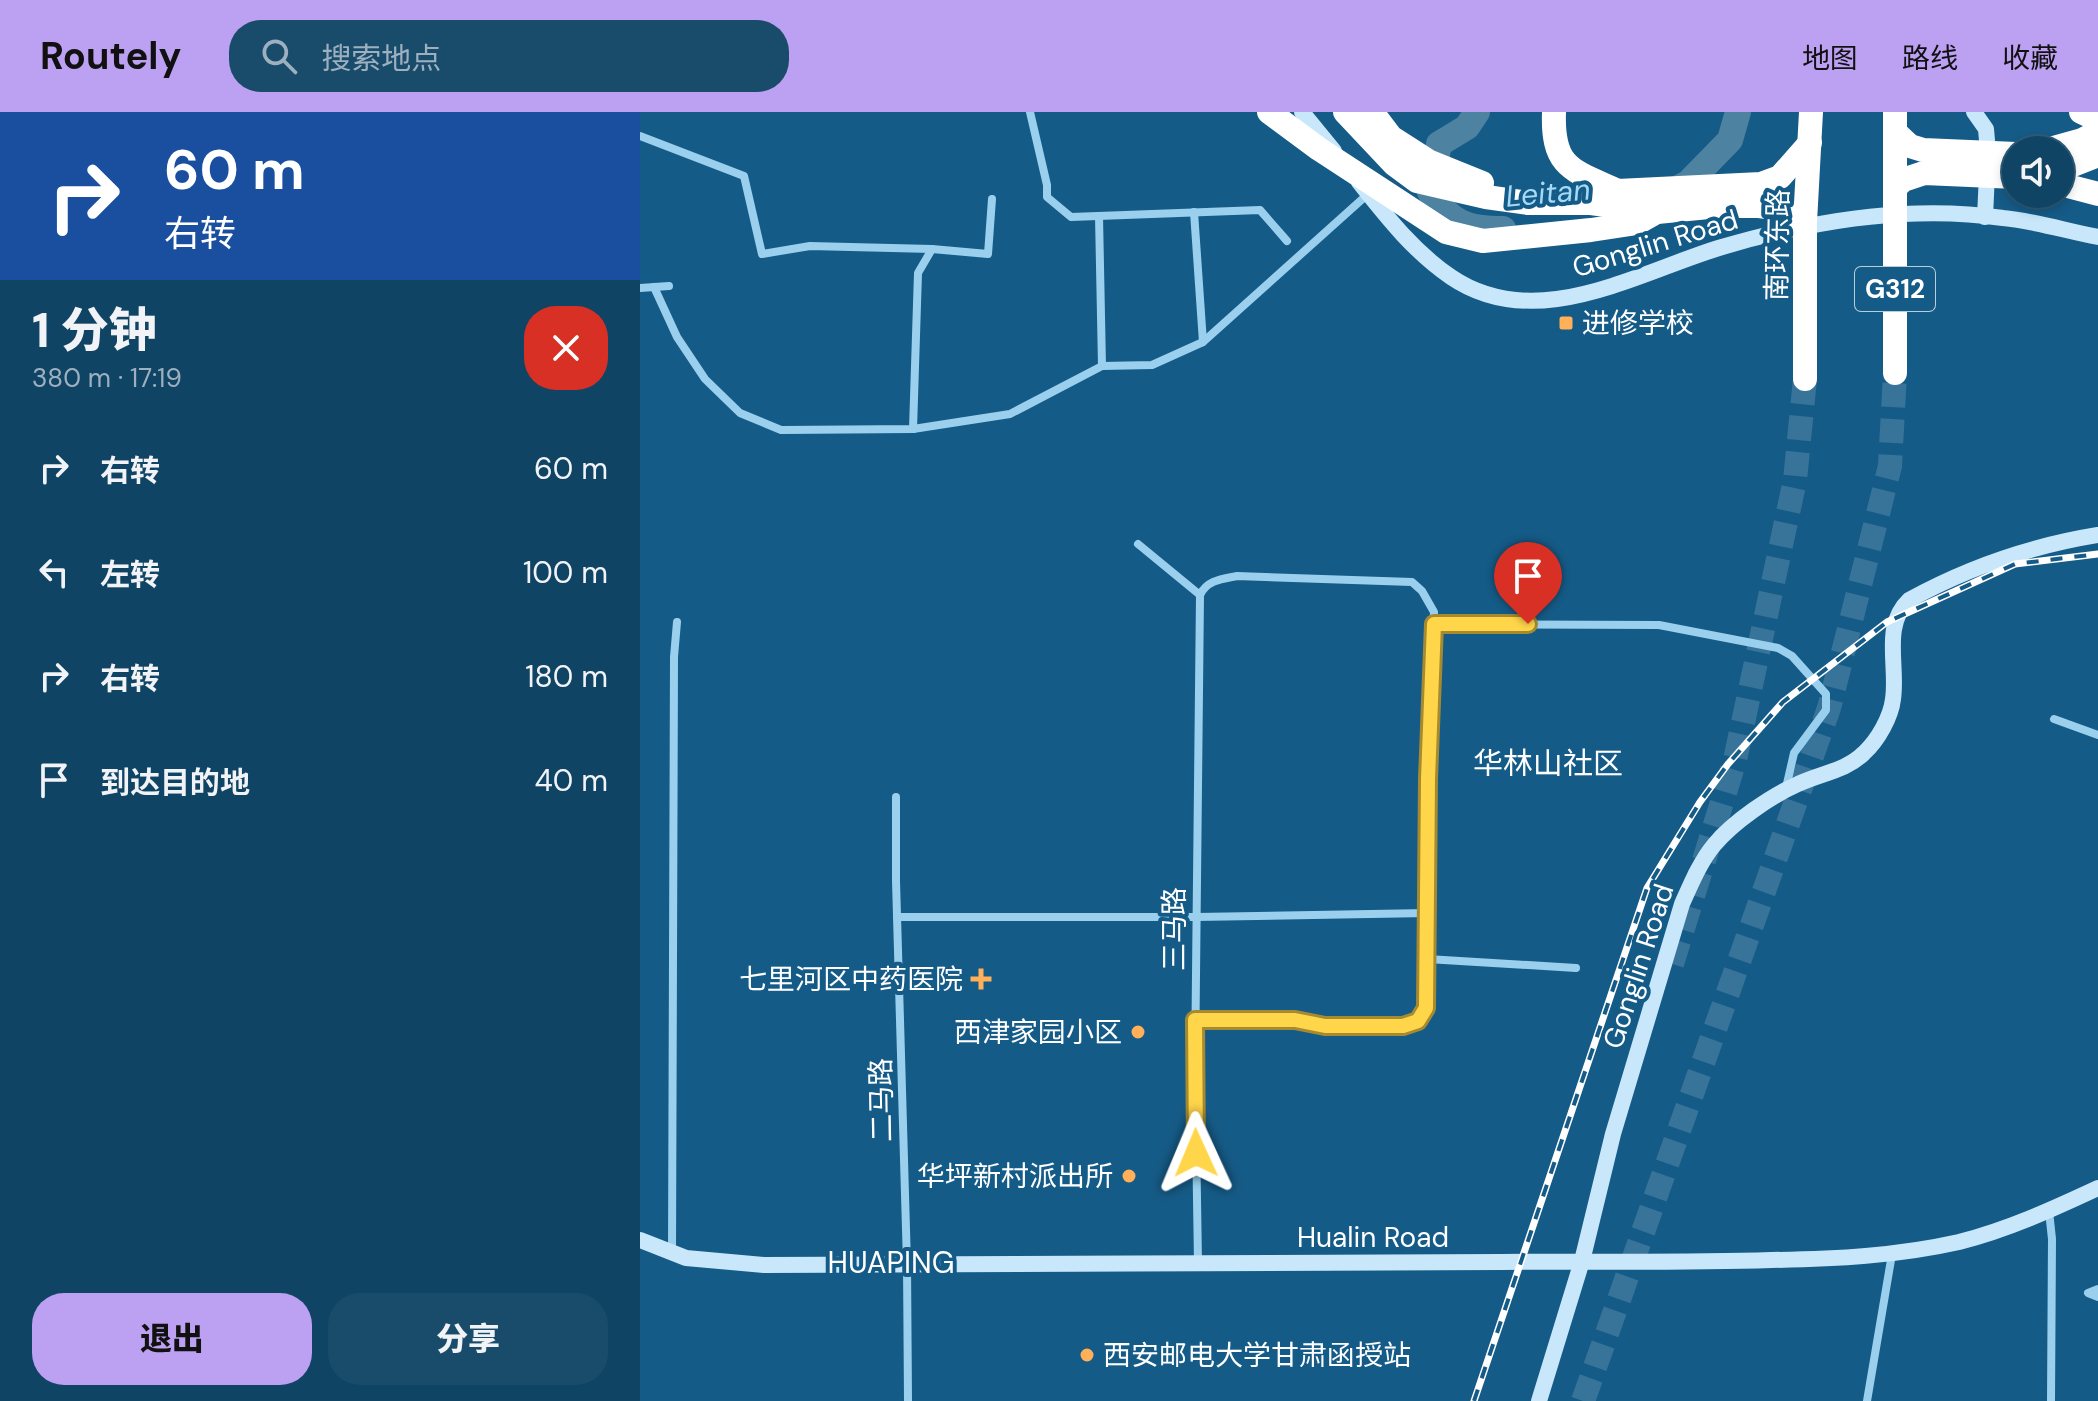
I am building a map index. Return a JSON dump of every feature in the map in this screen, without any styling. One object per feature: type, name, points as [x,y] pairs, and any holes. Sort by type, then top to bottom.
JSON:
[{"type":"highway","points":[[1269,112],[1319,149],[1446,232],[1483,241],[1522,238],[1637,223],[1657,212]]},
{"type":"highway","points":[[1345,112],[1394,164],[1417,181],[1528,203],[1591,203],[1657,212],[1719,206],[1760,195],[1810,143]]},
{"type":"highway","points":[[1372,112],[1391,137],[1430,162],[1479,182],[1540,195],[1618,191],[1760,195],[1805,222]]},
{"type":"highway","points":[[1554,112],[1553,136],[1559,156],[1573,170],[1618,191]]},
{"type":"highway","name":"南环东路","points":[[1805,379],[1805,222],[1811,112]]},
{"type":"highway","points":[[2081,112],[2098,120]]},
{"type":"highway","points":[[1895,122],[1924,162],[2002,170]]},
{"type":"highway","name":"G312","points":[[1895,122],[1895,373]]},
{"type":"highway","points":[[2074,142],[2098,132]]},
{"type":"highway","points":[[2074,164],[2098,155]]},
{"type":"highway","points":[[1895,196],[1903,180],[1924,162]]},
{"type":"highway","points":[[2074,188],[2098,194]]},
{"type":"street","points":[[1030,112],[1047,197],[1071,217],[1260,210],[1287,241]]},
{"type":"street","name":"Gonglin Road","points":[[1302,112],[1401,234],[1452,278],[1477,291],[1523,300],[1545,300],[1599,291],[1722,247],[1807,226],[1949,214],[2004,218],[2098,237]]},
{"type":"street","points":[[1974,112],[1986,129],[1985,217]]},
{"type":"street","points":[[640,136],[744,176],[762,254],[810,246],[932,249],[988,254],[992,199]]},
{"type":"street","points":[[654,287],[677,337],[705,379],[740,413],[781,430],[913,429],[1010,414],[1102,366],[1152,365],[1203,342],[1368,194]]},
{"type":"street","points":[[1194,212],[1203,342]]},
{"type":"street","points":[[1099,216],[1102,366]]},
{"type":"street","points":[[913,429],[918,273],[932,249]]},
{"type":"street","points":[[640,288],[669,286]]},
{"type":"street","name":"Gonglin Road","points":[[1539,1401],[1582,1261],[1613,1134],[1682,904],[1694,876],[1714,845],[1748,815],[1786,790],[1847,765],[1864,753],[1879,734],[1893,702],[1894,623],[1896,615],[1909,600],[1987,562],[2098,535]]},
{"type":"street","points":[[1138,544],[1200,595],[1203,588],[1217,579],[1237,576],[1412,582],[1422,591],[1434,612],[1428,779],[1426,1008],[1418,1021],[1403,1026],[1325,1026],[1295,1020],[1195,1020]]},
{"type":"street","name":"三马路","points":[[1198,1263],[1195,1020],[1200,595]]},
{"type":"street","points":[[672,1254],[674,657],[677,622]]},
{"type":"street","points":[[1434,624],[1659,625],[1778,648],[1792,656],[1826,694],[1826,710],[1794,753],[1786,790]]},
{"type":"street","points":[[2054,719],[2098,735]]},
{"type":"street","name":"二马路","points":[[896,797],[908,1401]]},
{"type":"street","points":[[897,917],[1428,913]]},
{"type":"street","points":[[1427,959],[1576,968]]},
{"type":"street","name":"Hualin Road","points":[[640,1240],[672,1254],[712,1262],[764,1265],[1675,1263],[1836,1259],[1892,1254],[1962,1241],[2049,1211],[2098,1188]]},
{"type":"street","points":[[2049,1211],[2052,1239],[2051,1401]]},
{"type":"street","points":[[1867,1401],[1892,1254]]},
{"type":"street","points":[[2098,1289],[2088,1293],[2098,1297]]},
{"type":"waterway","name":"Leitan","points":[[1477,112],[1467,127],[1439,144],[1430,192],[1445,211],[1460,222],[1479,228],[1503,229]]},
{"type":"waterway","name":"Leitan","points":[[1667,194],[1688,183],[1730,140],[1738,112]]},
{"type":"tunnel","points":[[1583,1401],[1829,708],[1890,466],[1895,373]]},
{"type":"tunnel","points":[[1672,964],[1735,760],[1795,480],[1805,379]]},
{"type":"railway","points":[[1474,1401],[1647,888],[1700,802],[1728,764],[1783,702],[1887,622],[2015,564],[2098,554]]},
{"type":"place","name":"进修学校","points":[[1566,323]]},
{"type":"place","name":"七里河区中药医院","points":[[981,979]]},
{"type":"place","name":"西津家园小区","points":[[1138,1032]]},
{"type":"place","name":"华坪新村派出所","points":[[1129,1176]]},
{"type":"place","name":"西安邮电大学甘肃函授站","points":[[1087,1355]]},
{"type":"district","name":"华林山社区","points":[[1548,764]]},
{"type":"district","name":"HUAPING","points":[[891,1263]]},
{"type":"route","points":[[1196,1153],[1195,1020],[1295,1020],[1325,1026],[1403,1026],[1418,1021],[1426,1008],[1428,779],[1434,624],[1528,624]]}]
